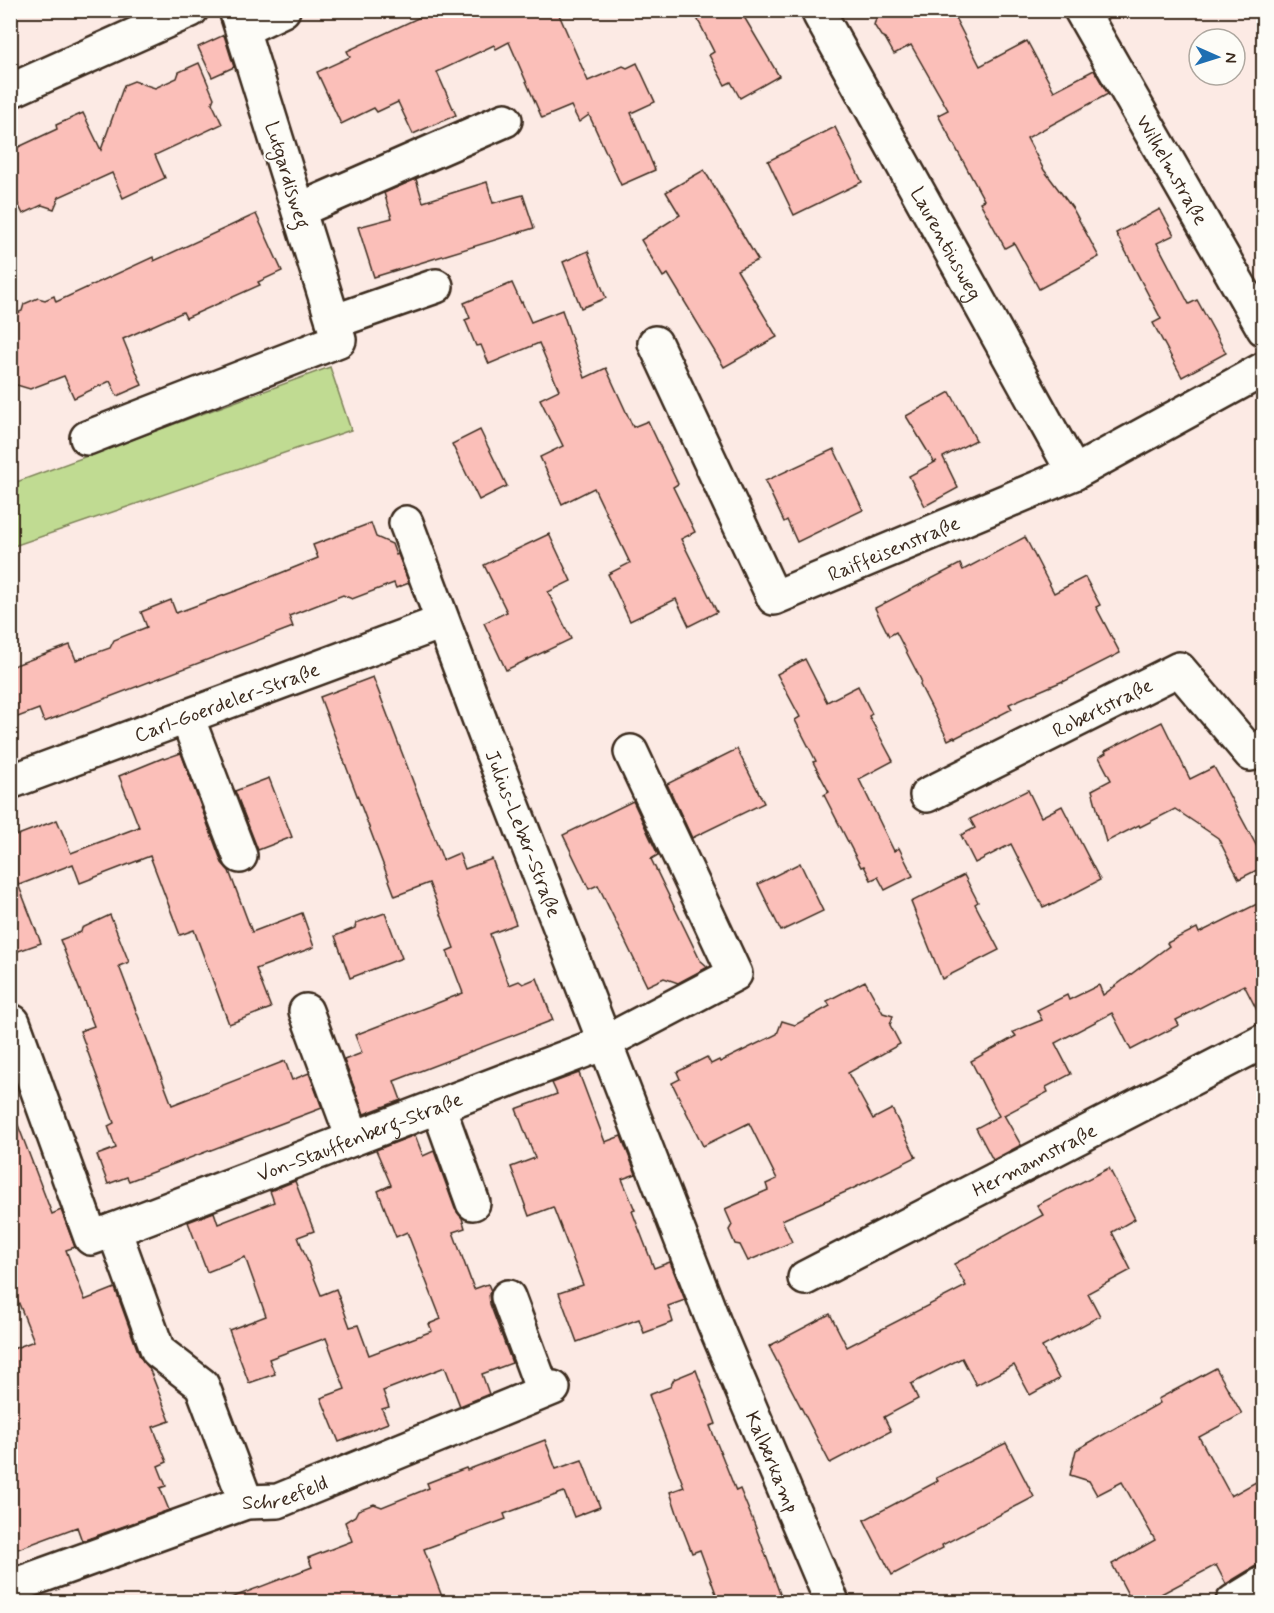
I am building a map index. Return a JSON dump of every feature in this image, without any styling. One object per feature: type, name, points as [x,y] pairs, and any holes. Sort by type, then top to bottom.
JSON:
[{"type":"street","points":[[10,91],[190,10]]},
{"type":"street","points":[[239,20],[283,10]]},
{"type":"street","name":"Wilhelmstraße","points":[[1081,10],[1263,329]]},
{"type":"street","name":"Laurentiusweg","points":[[820,15],[1074,473]]},
{"type":"street","name":"Lutgardisweg","points":[[239,20],[336,331]]},
{"type":"street","points":[[299,210],[505,120]]},
{"type":"street","points":[[87,438],[436,286]]},
{"type":"street","name":"Raiffeisenstraße","points":[[654,343],[774,598],[1074,473],[1263,369]]},
{"type":"street","name":"Julius-Leber-Straße","points":[[406,523],[604,1043],[714,1323]]},
{"type":"street","name":"Carl-Goerdeler-Straße","points":[[10,782],[442,622]]},
{"type":"street","name":"Robertstraße","points":[[927,795],[1179,669],[1259,759]]},
{"type":"street","points":[[187,717],[240,856]]},
{"type":"street","points":[[604,1043],[735,974],[631,752]]},
{"type":"street","points":[[306,1011],[353,1138]]},
{"type":"street","name":"Von-Stauffenberg-Straße","points":[[13,1022],[91,1238],[604,1043]]},
{"type":"street","name":"Hermannstraße","points":[[805,1278],[1263,1041]]},
{"type":"street","points":[[438,1106],[473,1203]]},
{"type":"street","points":[[114,1230],[158,1351],[202,1385],[246,1502]]},
{"type":"street","name":"Schreefeld","points":[[10,1587],[246,1502],[278,1501],[548,1390],[508,1297]]},
{"type":"street","name":"Kalberkamp","points":[[714,1323],[832,1602]]},
{"type":"street","points":[[1233,1602],[1263,1583]]},
{"type":"green space","points":[[330,367],[351,430],[11,547],[11,484]]},
{"type":"building","points":[[435,10],[557,10],[588,81],[623,66],[627,68],[637,63],[655,102],[631,113],[655,170],[621,185],[589,115],[579,122],[571,106],[542,118],[509,42],[496,49],[494,45],[437,72],[456,115],[413,134],[398,102],[377,112],[374,108],[341,124],[317,72],[350,57],[347,51]]},
{"type":"building","points":[[693,10],[740,10],[779,76],[740,98],[731,82],[725,85],[709,55],[714,52]]},
{"type":"building","points":[[879,10],[951,10],[980,66],[1027,41],[1054,91],[1094,70],[1108,94],[1027,138],[1044,170],[1073,209],[1099,257],[1039,289],[1014,243],[1005,248],[980,202],[984,200],[938,115],[948,110],[911,45],[894,54],[874,25]]},
{"type":"building","points":[[224,35],[234,67],[212,77],[198,47]]},
{"type":"building","points":[[199,63],[214,98],[212,103],[222,124],[155,155],[165,178],[123,198],[112,173],[59,197],[54,209],[42,205],[23,214],[10,188],[10,151],[57,129],[56,125],[83,113],[101,150],[124,85],[134,81],[155,88],[177,78],[179,72]]},
{"type":"building","points":[[835,127],[862,182],[794,215],[768,161]]},
{"type":"building","points":[[704,170],[758,260],[737,270],[777,337],[724,367],[668,274],[663,277],[641,240],[680,215],[666,192]]},
{"type":"building","points":[[416,179],[423,202],[487,182],[493,203],[523,195],[534,228],[374,277],[358,227],[392,218],[384,193]]},
{"type":"building","points":[[1160,209],[1174,235],[1157,243],[1189,304],[1197,300],[1226,353],[1182,377],[1153,323],[1161,319],[1116,233]]},
{"type":"building","points":[[256,214],[282,271],[258,282],[260,285],[186,318],[183,312],[123,339],[142,385],[117,396],[110,381],[74,398],[64,376],[30,389],[10,383],[10,316],[22,311],[24,304],[38,298],[45,300],[54,296],[56,302],[153,257],[154,261]]},
{"type":"building","points":[[588,251],[606,298],[581,308],[563,262]]},
{"type":"building","points":[[512,283],[531,322],[562,310],[585,378],[606,368],[633,427],[648,421],[678,484],[673,487],[695,532],[681,539],[717,612],[689,626],[676,599],[630,621],[608,574],[630,563],[594,488],[562,504],[540,457],[563,446],[540,399],[559,390],[539,343],[489,364],[481,345],[476,346],[465,320],[470,318],[464,303]]},
{"type":"building","points":[[950,392],[976,440],[943,457],[958,488],[925,506],[909,476],[937,461],[934,462],[906,416]]},
{"type":"building","points":[[480,430],[507,486],[479,500],[452,444]]},
{"type":"building","points":[[834,449],[863,510],[797,542],[787,520],[784,522],[765,481]]},
{"type":"building","points":[[371,523],[376,537],[392,544],[409,583],[396,588],[394,583],[352,599],[343,595],[289,616],[293,627],[44,722],[39,709],[10,720],[10,667],[70,645],[76,660],[110,648],[114,640],[147,627],[141,612],[171,600],[176,613],[241,589],[318,558],[313,545]]},
{"type":"building","points":[[549,534],[571,581],[548,592],[571,639],[506,670],[484,623],[507,612],[484,565]]},
{"type":"building","points":[[1025,537],[1054,593],[1085,577],[1100,605],[1096,607],[1120,653],[1063,682],[1009,704],[1012,709],[948,740],[896,632],[889,636],[875,608],[960,564],[963,570]]},
{"type":"building","points":[[805,659],[827,702],[858,686],[872,714],[869,716],[893,761],[859,779],[894,851],[899,848],[913,876],[885,890],[878,877],[871,880],[864,866],[861,867],[824,795],[829,792],[795,720],[800,717],[777,674]]},
{"type":"building","points":[[373,677],[443,860],[459,853],[465,869],[492,859],[516,924],[490,934],[509,985],[519,981],[523,984],[537,978],[553,1020],[394,1081],[401,1100],[364,1114],[344,1060],[362,1053],[355,1035],[463,993],[447,951],[454,948],[429,883],[395,896],[320,697]]},
{"type":"building","points":[[1162,722],[1190,779],[1214,767],[1263,858],[1263,867],[1239,879],[1218,838],[1175,809],[1106,842],[1092,790],[1111,780],[1099,757],[1106,753],[1105,751]]},
{"type":"building","points":[[737,749],[764,803],[692,838],[667,784]]},
{"type":"building","points":[[181,753],[222,863],[229,871],[252,932],[302,913],[314,947],[256,969],[271,1008],[229,1024],[194,930],[180,935],[150,856],[80,883],[73,864],[19,885],[10,863],[10,838],[57,820],[71,853],[139,827],[119,776]]},
{"type":"building","points":[[269,778],[292,837],[258,850],[235,791]]},
{"type":"building","points":[[1028,790],[1041,817],[1062,806],[1100,880],[1050,906],[1050,904],[1043,907],[1011,844],[975,863],[961,835],[975,828],[970,819]]},
{"type":"building","points":[[633,801],[658,855],[651,859],[700,960],[708,967],[678,983],[664,978],[647,986],[598,885],[589,889],[563,835]]},
{"type":"building","points":[[800,863],[823,911],[781,931],[758,884]]},
{"type":"building","points":[[10,871],[13,871],[41,943],[10,954]]},
{"type":"building","points":[[964,875],[978,902],[975,904],[999,950],[942,979],[911,902]]},
{"type":"building","points":[[1263,901],[1263,1022],[1244,985],[1176,1020],[1179,1025],[1131,1050],[1112,1013],[1055,1043],[1071,1074],[1046,1087],[1048,1092],[1004,1115],[1021,1145],[993,1160],[976,1128],[999,1116],[971,1061],[1016,1036],[1013,1032],[1042,1020],[1037,1010],[1067,995],[1069,1000],[1099,985],[1103,995],[1169,946],[1167,943],[1197,928],[1199,933]]},
{"type":"building","points":[[385,913],[402,958],[350,978],[335,936],[355,928],[356,923]]},
{"type":"building","points":[[110,915],[129,962],[119,966],[172,1105],[285,1061],[292,1080],[309,1073],[322,1108],[129,1181],[127,1177],[108,1184],[97,1155],[116,1148],[108,1126],[114,1123],[80,1031],[94,1026],[60,940],[81,932],[82,928]]},
{"type":"building","points":[[865,981],[883,1013],[893,1016],[890,1025],[900,1044],[848,1073],[873,1119],[892,1109],[916,1157],[782,1220],[792,1242],[748,1261],[740,1245],[735,1244],[729,1230],[732,1225],[725,1209],[768,1190],[766,1184],[777,1179],[749,1123],[703,1146],[672,1083],[680,1079],[677,1072],[707,1057],[711,1064],[719,1060],[720,1062],[777,1034],[782,1021],[795,1025],[830,1006],[827,1001]]},
{"type":"building","points":[[579,1073],[605,1142],[621,1136],[636,1174],[622,1179],[654,1268],[670,1262],[685,1300],[668,1306],[673,1322],[644,1333],[639,1319],[577,1342],[559,1293],[583,1285],[553,1207],[529,1216],[511,1167],[535,1158],[516,1109],[557,1094],[552,1083]]},
{"type":"building","points":[[10,1112],[13,1112],[52,1214],[61,1210],[75,1247],[66,1250],[85,1300],[115,1288],[140,1357],[149,1368],[170,1421],[153,1427],[167,1462],[158,1466],[166,1486],[160,1488],[169,1510],[82,1541],[77,1527],[10,1552],[10,1350],[34,1341],[10,1281]]},
{"type":"building","points":[[415,1135],[423,1156],[434,1151],[455,1209],[462,1218],[465,1228],[453,1232],[474,1289],[488,1284],[491,1291],[490,1304],[512,1363],[482,1374],[489,1394],[460,1406],[445,1367],[383,1391],[389,1407],[382,1409],[388,1423],[339,1442],[321,1398],[345,1389],[326,1338],[269,1359],[275,1374],[249,1383],[229,1330],[266,1316],[245,1257],[207,1272],[188,1222],[214,1212],[218,1224],[274,1202],[270,1191],[295,1181],[314,1231],[298,1237],[321,1295],[336,1289],[350,1327],[358,1325],[369,1355],[432,1331],[429,1324],[441,1319],[407,1232],[396,1237],[378,1191],[391,1185],[376,1150]]},
{"type":"building","points":[[1109,1168],[1135,1219],[1112,1232],[1131,1270],[1088,1293],[1100,1316],[1042,1347],[1059,1379],[1030,1395],[1014,1365],[976,1385],[962,1358],[911,1384],[918,1399],[884,1417],[891,1431],[830,1463],[769,1346],[830,1314],[847,1347],[966,1286],[954,1264],[1043,1215],[1037,1205]]},
{"type":"building","points":[[1216,1368],[1242,1414],[1199,1437],[1231,1496],[1263,1478],[1263,1564],[1226,1584],[1216,1565],[1146,1602],[1132,1602],[1112,1564],[1155,1540],[1122,1482],[1097,1495],[1089,1481],[1070,1475],[1076,1450],[1160,1403],[1158,1399]]},
{"type":"building","points":[[696,1370],[716,1424],[710,1426],[736,1491],[740,1489],[783,1602],[719,1602],[700,1550],[692,1553],[680,1522],[670,1492],[684,1487],[649,1395],[670,1387],[674,1379]]},
{"type":"building","points":[[545,1440],[556,1469],[582,1460],[600,1507],[574,1517],[564,1492],[504,1514],[506,1519],[424,1549],[444,1602],[227,1602],[226,1600],[312,1567],[308,1558],[352,1541],[345,1522],[355,1516],[358,1510],[374,1504],[382,1507],[429,1488],[427,1483]]},
{"type":"building","points":[[1006,1443],[1034,1497],[942,1545],[943,1548],[892,1575],[864,1520],[938,1481],[936,1478]]}]
